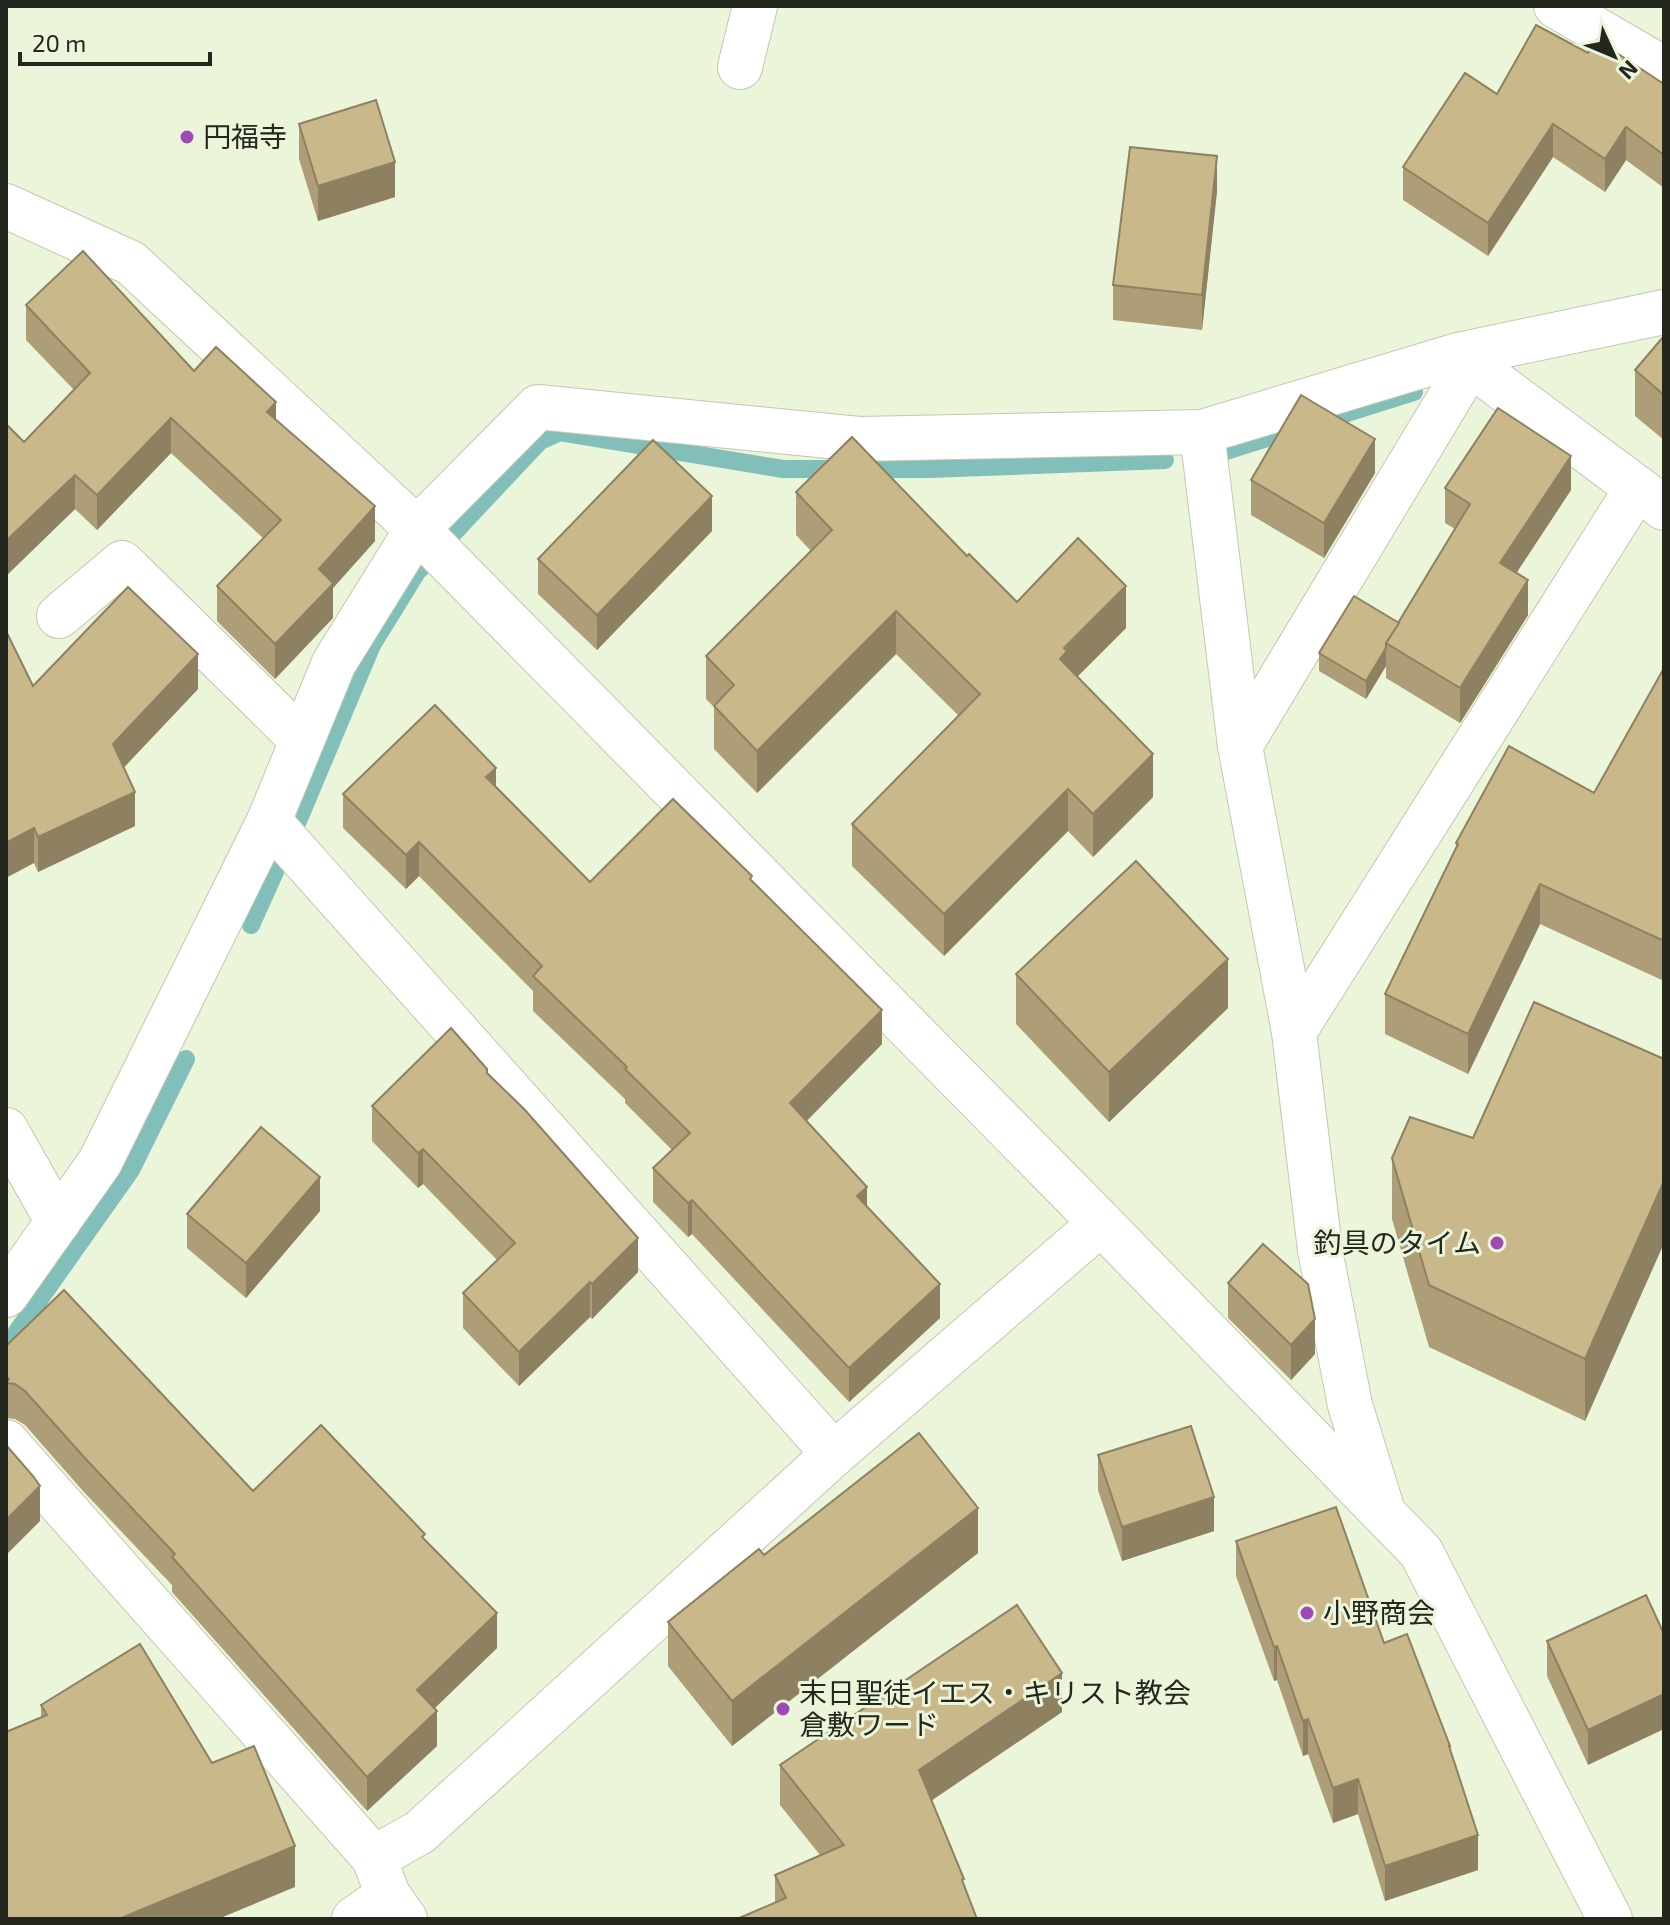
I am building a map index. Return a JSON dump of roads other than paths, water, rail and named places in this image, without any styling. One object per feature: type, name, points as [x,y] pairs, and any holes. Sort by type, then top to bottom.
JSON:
[{"type":"street","points":[[740,67],[755,6]]},
{"type":"street","points":[[1556,6],[1664,69]]},
{"type":"street","points":[[6,206],[131,263],[431,543],[1421,1552],[1610,1919]]},
{"type":"street","points":[[6,1295],[100,1162],[282,836],[302,740],[334,663],[538,407],[859,439],[1202,432],[1464,360],[1664,312]]},
{"type":"street","points":[[1294,1032],[1651,498],[1464,360]]},
{"type":"street","points":[[1240,746],[1464,360]]},
{"type":"street","points":[[1202,432],[1240,746],[1294,1032],[1320,1250],[1350,1405],[1383,1514]]},
{"type":"street","points":[[59,616],[122,563],[302,740]]},
{"type":"street","points":[[282,836],[834,1454]]},
{"type":"street","points":[[6,1130],[58,1222]]},
{"type":"street","points":[[6,1442],[380,1898],[420,1832],[834,1454],[1101,1223]]},
{"type":"waterway","points":[[1223,452],[1414,392]]},
{"type":"waterway","points":[[251,925],[372,645],[417,572],[540,441],[560,432],[783,469],[930,469],[1165,460]]},
{"type":"waterway","points":[[6,1347],[131,1170],[186,1059]]},
{"type":"place","name":"円福寺","points":[[187,137]]},
{"type":"place","name":"釣具のタイム","points":[[1497,1243]]},
{"type":"place","name":"小野商会","points":[[1307,1613]]},
{"type":"place","name":"末日聖徒イエス・キリスト教会 倉敷ワード","points":[[783,1709]]}]
